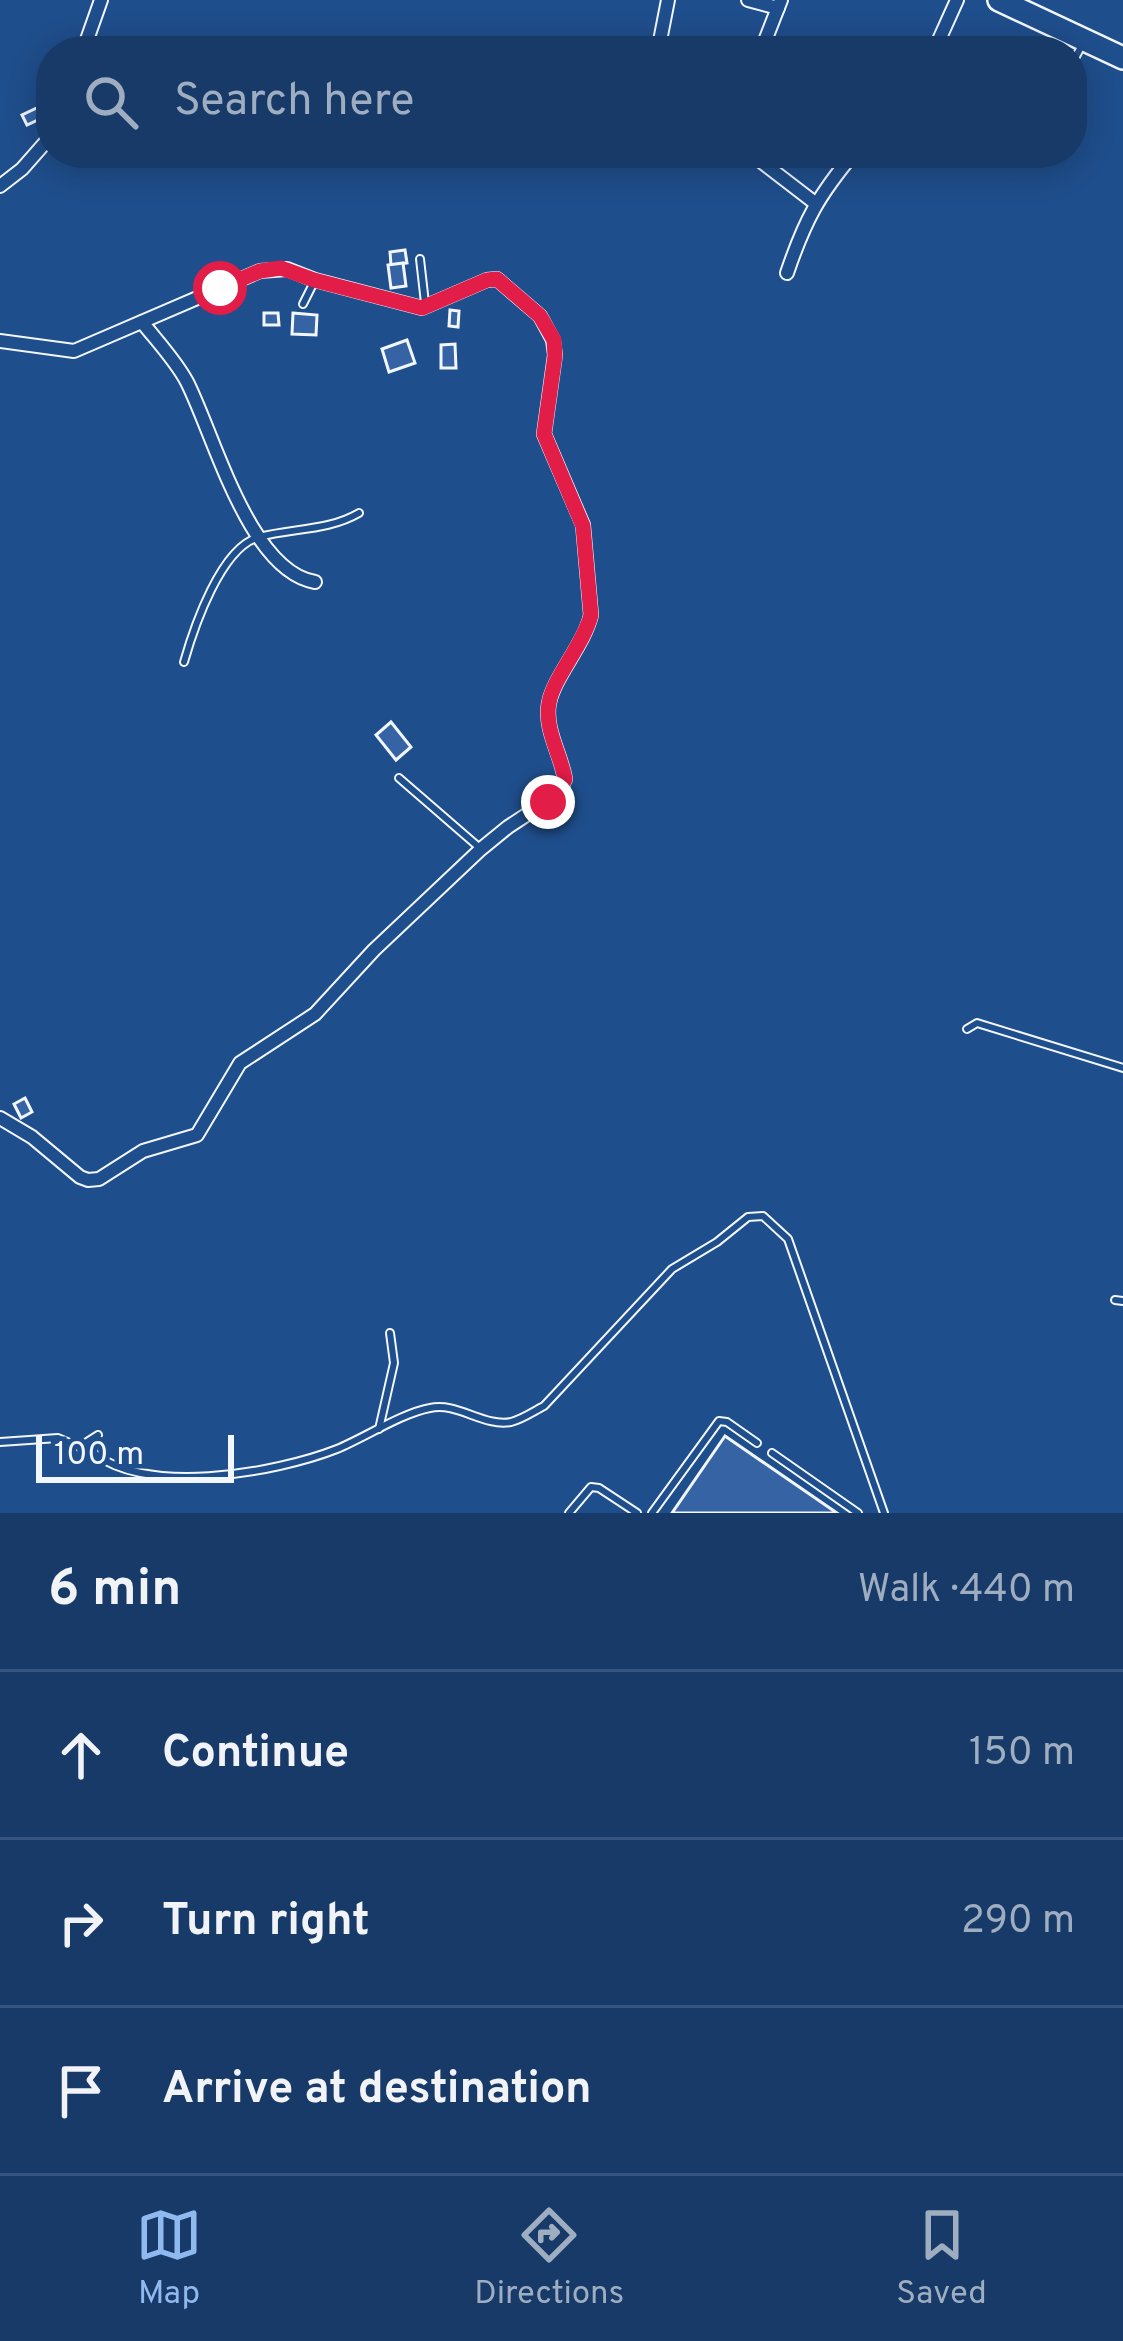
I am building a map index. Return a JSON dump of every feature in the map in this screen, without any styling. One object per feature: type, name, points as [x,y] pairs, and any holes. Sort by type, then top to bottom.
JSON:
[{"type":"highway","points":[[999,0],[1076,36]]},
{"type":"highway","points":[[1087,41],[1123,58]]},
{"type":"street","points":[[88,36],[100,0]]},
{"type":"street","points":[[661,36],[668,0]]},
{"type":"street","points":[[748,0],[780,4],[767,36]]},
{"type":"street","points":[[941,36],[957,0]]},
{"type":"street","points":[[0,186],[36,153]]},
{"type":"street","points":[[770,168],[815,203]]},
{"type":"street","points":[[787,273],[815,203],[842,168]]},
{"type":"street","points":[[0,341],[74,351],[263,270],[284,268],[414,307],[497,279],[540,316],[554,340],[544,434],[586,536],[591,615],[549,703],[553,742],[564,771],[563,787],[481,849],[314,1014],[240,1063],[192,1138],[142,1151],[100,1179],[88,1180],[0,1118]]},
{"type":"street","points":[[142,322],[183,375],[222,471],[260,537],[273,556],[302,580],[316,582]]},
{"type":"lane","points":[[420,259],[425,307]]},
{"type":"lane","points":[[303,304],[314,280]]},
{"type":"lane","points":[[184,662],[196,621],[243,543],[330,526],[359,512]]},
{"type":"lane","points":[[399,778],[481,849]]},
{"type":"lane","points":[[967,1029],[977,1023],[1123,1068]]},
{"type":"lane","points":[[0,1442],[58,1438],[122,1467],[211,1478],[331,1451],[428,1408],[448,1408],[497,1423],[519,1419],[544,1406],[672,1269],[718,1242],[748,1217],[763,1216],[788,1239],[884,1513]]},
{"type":"lane","points":[[379,1430],[394,1363],[390,1333]]},
{"type":"lane","points":[[652,1513],[718,1421],[758,1443]]},
{"type":"lane","points":[[92,1453],[87,1442],[98,1435]]},
{"type":"lane","points":[[772,1453],[858,1513]]},
{"type":"lane","points":[[569,1513],[591,1487],[637,1513]]},
{"type":"building","points":[[36,108],[36,121],[27,125],[22,115]]},
{"type":"building","points":[[405,250],[407,263],[391,265],[390,252]]},
{"type":"building","points":[[403,263],[406,286],[391,288],[388,265]]},
{"type":"building","points":[[450,310],[459,311],[458,327],[449,326]]},
{"type":"building","points":[[264,313],[278,313],[279,325],[264,325]]},
{"type":"building","points":[[293,313],[317,315],[316,335],[292,334]]},
{"type":"building","points":[[407,340],[415,363],[389,372],[382,349]]},
{"type":"building","points":[[455,344],[456,368],[441,368],[441,345]]},
{"type":"building","points":[[391,722],[411,747],[396,760],[376,735]]},
{"type":"building","points":[[25,1098],[32,1112],[21,1118],[14,1104]]},
{"type":"building","points":[[725,1436],[837,1513],[672,1513]]},
{"type":"route","points":[[220,288],[260,271],[281,268],[422,308],[497,279],[548,327],[555,356],[544,434],[586,536],[591,615],[549,703],[553,742],[565,779],[548,802]]}]
